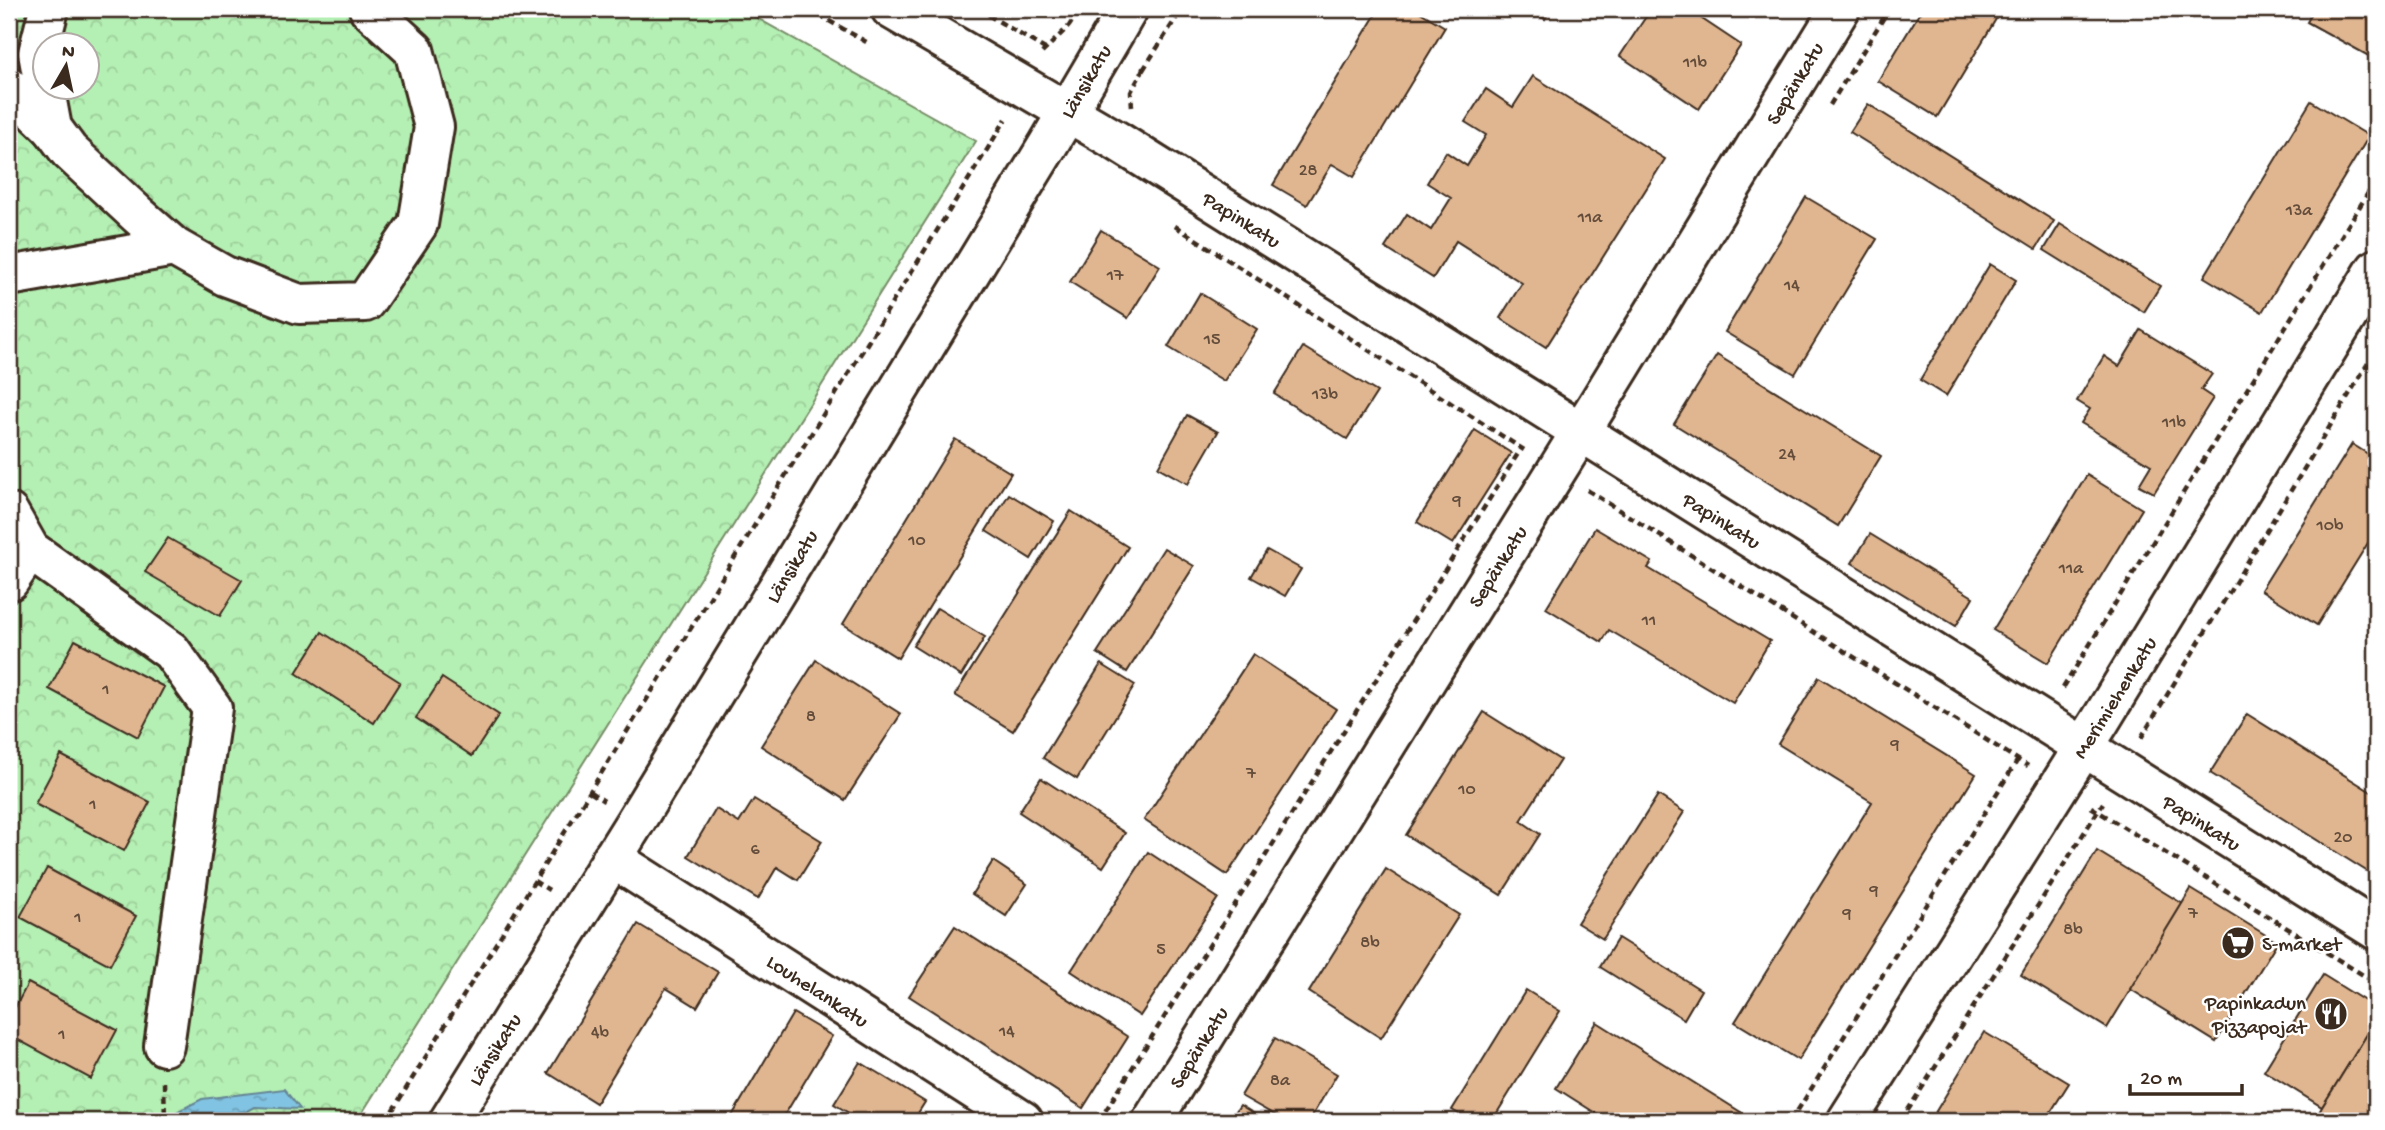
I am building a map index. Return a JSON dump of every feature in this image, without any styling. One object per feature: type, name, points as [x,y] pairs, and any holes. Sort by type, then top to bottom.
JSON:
[{"type":"street","points":[[49,9],[38,53],[52,128]]},
{"type":"street","points":[[9,87],[52,128],[69,151],[174,247],[225,276],[299,304],[365,302],[418,224],[434,127],[414,50],[369,9]]},
{"type":"street","name":"Papinkatu","points":[[891,9],[1117,141],[2376,930]]},
{"type":"street","name":"Länsikatu","points":[[449,1121],[1048,145],[1128,9]]},
{"type":"street","name":"Sepänkatu","points":[[1152,1121],[1840,9]]},
{"type":"street","points":[[9,276],[174,247]]},
{"type":"street","name":"Merimiehenkatu","points":[[1847,1121],[2083,747],[2376,269]]},
{"type":"street","points":[[9,513],[30,550],[171,651],[212,708],[164,1046]]},
{"type":"street","points":[[9,581],[30,550]]},
{"type":"street","name":"Louhelankatu","points":[[612,858],[1023,1121]]},
{"type":"path","points":[[978,9],[1045,49]]},
{"type":"path","points":[[1143,70],[1182,9]]},
{"type":"path","points":[[386,1121],[1005,121],[1048,145]]},
{"type":"path","points":[[1791,1121],[2043,723],[2376,180]]},
{"type":"path","points":[[1174,225],[1556,470],[2376,983]]},
{"type":"path","points":[[1099,1121],[1399,643]]},
{"type":"green space","points":[[9,9],[741,9],[976,141],[357,1121],[9,1121]]},
{"type":"water","points":[[284,1089],[300,1109],[255,1107],[229,1121],[129,1121],[165,1118],[202,1099]]},
{"type":"water","points":[[9,1110],[56,1121],[9,1121]]},
{"type":"building","points":[[1379,9],[1415,9],[1445,27],[1354,177],[1332,164],[1307,205],[1273,185]]},
{"type":"building","points":[[1527,9],[1550,9],[1545,19]]},
{"type":"building","points":[[1651,9],[1687,9],[1741,45],[1699,109],[1620,56]]},
{"type":"building","points":[[1922,9],[2002,9],[1937,117],[1878,81]]},
{"type":"building","points":[[2314,9],[2376,9],[2376,60],[2307,22]]},
{"type":"building","points":[[1533,76],[1665,159],[1546,347],[1500,318],[1522,283],[1456,241],[1433,278],[1385,248],[1407,214],[1431,230],[1451,198],[1427,183],[1446,152],[1467,166],[1486,135],[1465,122],[1486,89],[1513,107]]},
{"type":"building","points":[[2311,101],[2369,136],[2262,312],[2204,277]]},
{"type":"building","points":[[1868,104],[2054,221],[2036,249],[1850,132]]},
{"type":"building","points":[[1806,197],[1877,239],[1795,374],[1725,332]]},
{"type":"building","points":[[2060,224],[2160,286],[2144,312],[2044,250]]},
{"type":"building","points":[[1101,230],[1160,266],[1128,318],[1070,282]]},
{"type":"building","points":[[1990,264],[2016,280],[1946,396],[1920,380]]},
{"type":"building","points":[[1200,293],[1257,329],[1224,381],[1168,347]]},
{"type":"building","points":[[2141,330],[2212,374],[2201,390],[2213,398],[2154,493],[2139,485],[2151,465],[2081,423],[2090,409],[2077,401],[2104,356],[2119,366]]},
{"type":"building","points":[[1303,347],[1377,392],[1347,439],[1274,394]]},
{"type":"building","points":[[1717,355],[1881,456],[1838,526],[1674,424]]},
{"type":"building","points":[[1187,415],[1218,432],[1188,484],[1158,467]]},
{"type":"building","points":[[1475,430],[1511,453],[1453,544],[1417,522]]},
{"type":"building","points":[[955,439],[1011,473],[898,658],[843,624]]},
{"type":"building","points":[[2352,444],[2376,459],[2376,530],[2317,625],[2261,590]]},
{"type":"building","points":[[2087,475],[2142,509],[2048,663],[1993,630]]},
{"type":"building","points":[[1009,494],[1054,521],[1031,559],[986,531]]},
{"type":"building","points":[[1071,511],[1128,547],[1013,731],[955,695]]},
{"type":"building","points":[[1595,528],[1652,562],[1648,568],[1770,641],[1733,703],[1609,630],[1602,642],[1546,608]]},
{"type":"building","points":[[1870,534],[1973,597],[1956,626],[1852,563]]},
{"type":"building","points":[[168,538],[242,580],[220,616],[145,572]]},
{"type":"building","points":[[1164,548],[1194,566],[1127,672],[1097,653]]},
{"type":"building","points":[[1267,550],[1301,569],[1285,596],[1251,577]]},
{"type":"building","points":[[937,608],[985,637],[961,676],[913,646]]},
{"type":"building","points":[[322,632],[400,682],[374,723],[296,673]]},
{"type":"building","points":[[75,640],[164,687],[138,737],[49,689]]},
{"type":"building","points":[[1253,654],[1336,709],[1227,875],[1144,820]]},
{"type":"building","points":[[816,660],[901,714],[845,800],[761,746]]},
{"type":"building","points":[[1101,664],[1135,685],[1077,779],[1043,758]]},
{"type":"building","points":[[1819,677],[1976,774],[1798,1060],[1735,1022],[1872,802],[1778,744]]},
{"type":"building","points":[[442,678],[499,715],[472,756],[416,718]]},
{"type":"building","points":[[1484,712],[1560,760],[1521,821],[1540,834],[1501,895],[1406,835]]},
{"type":"building","points":[[2247,714],[2376,795],[2376,877],[2210,773]]},
{"type":"building","points":[[61,755],[150,802],[124,851],[35,804]]},
{"type":"building","points":[[1041,778],[1125,833],[1103,867],[1019,812]]},
{"type":"building","points":[[1658,795],[1684,812],[1603,939],[1577,923]]},
{"type":"building","points":[[754,799],[822,841],[798,880],[777,867],[758,899],[688,856],[716,809],[739,823]]},
{"type":"building","points":[[2097,851],[2183,904],[2107,1028],[2021,975]]},
{"type":"building","points":[[1148,852],[1218,898],[1140,1016],[1071,971]]},
{"type":"building","points":[[993,861],[1027,884],[1006,916],[972,894]]},
{"type":"building","points":[[47,868],[136,916],[110,965],[20,917]]},
{"type":"building","points":[[1386,869],[1459,915],[1381,1038],[1309,992]]},
{"type":"building","points":[[2191,889],[2277,942],[2216,1042],[2130,989]]},
{"type":"building","points":[[638,924],[718,972],[697,1007],[666,988],[596,1103],[548,1073]]},
{"type":"building","points":[[955,926],[1128,1037],[1083,1108],[909,996]]},
{"type":"building","points":[[1618,938],[1701,990],[1684,1019],[1600,967]]},
{"type":"building","points":[[2323,975],[2376,1008],[2376,1020],[2322,1107],[2264,1071]]},
{"type":"building","points":[[28,983],[117,1030],[91,1079],[9,1035],[9,1019]]},
{"type":"building","points":[[1526,990],[1560,1011],[1492,1121],[1471,1121],[1452,1110]]},
{"type":"building","points":[[793,1013],[832,1036],[781,1121],[729,1121]]},
{"type":"building","points":[[2376,1020],[2376,1121],[2314,1121],[2322,1107]]},
{"type":"building","points":[[1597,1022],[1755,1121],[1608,1121],[1556,1088]]},
{"type":"building","points":[[1984,1032],[2069,1083],[2045,1121],[1930,1121]]},
{"type":"building","points":[[1275,1038],[1337,1074],[1309,1121],[1285,1121],[1241,1096]]},
{"type":"building","points":[[860,1062],[925,1102],[913,1121],[862,1121],[834,1104]]},
{"type":"building","points":[[1240,1105],[1266,1121],[1229,1121]]},
{"type":"place","name":"S-market","points":[[2238,943]]},
{"type":"place","name":"Papinkadun Pizzapojat","points":[[2331,1014]]}]
